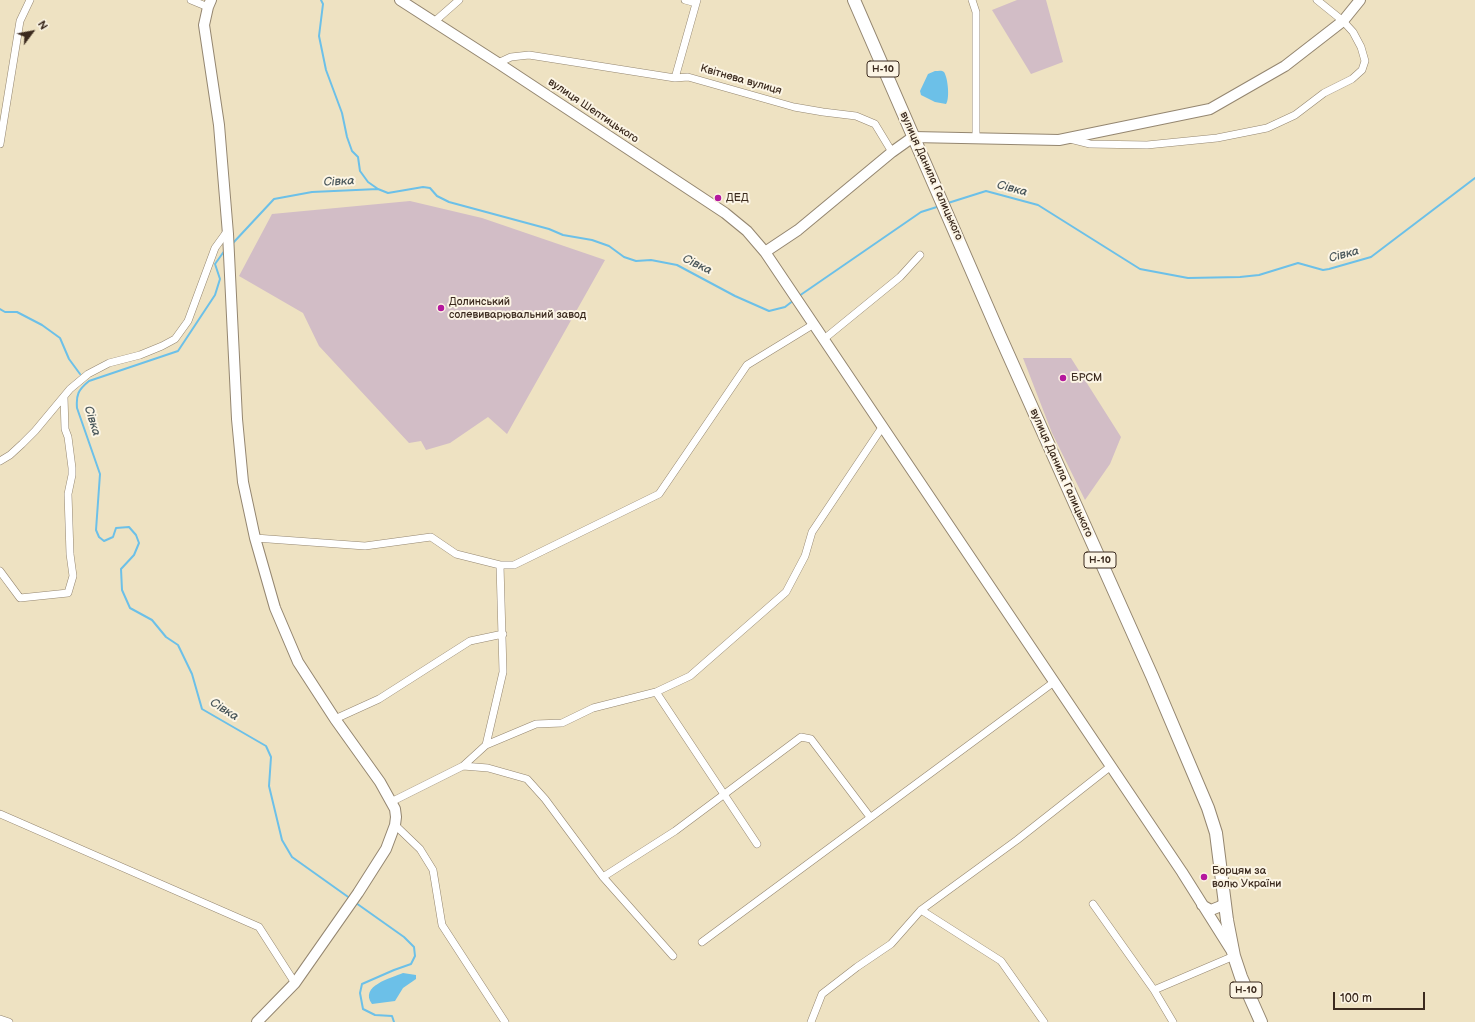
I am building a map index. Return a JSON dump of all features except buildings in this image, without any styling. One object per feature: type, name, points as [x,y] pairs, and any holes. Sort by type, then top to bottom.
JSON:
[{"type":"main road","name":"вулиця Данила Галицького","points":[[854,0],[1007,351],[1152,676],[1208,808],[1216,833],[1227,920],[1234,956]]},
{"type":"main road","name":"Н-10","points":[[1234,956],[1241,977],[1261,1022]]},
{"type":"street","points":[[0,144],[20,21],[30,0]]},
{"type":"street","points":[[191,0],[209,3],[204,25],[219,125],[228,232],[237,419],[243,482],[255,538],[276,608],[298,662],[335,719],[380,782],[395,809],[395,825],[386,849],[358,893],[295,983],[257,1022]]},
{"type":"street","name":"вулиця Шептицького","points":[[400,0],[498,62],[725,213],[747,231],[765,252],[883,426],[1182,872],[1234,956]]},
{"type":"street","points":[[434,22],[459,0]]},
{"type":"street","points":[[675,78],[697,2],[685,0]]},
{"type":"street","points":[[972,0],[976,12],[976,139]]},
{"type":"street","points":[[1068,138],[1090,144],[1147,145],[1217,138],[1267,128],[1295,115],[1324,94],[1352,79],[1362,70],[1365,61],[1361,47],[1353,32],[1343,21],[1317,0]]},
{"type":"street","points":[[765,252],[798,230],[892,152],[913,137],[1059,140],[1210,109],[1285,66],[1343,21],[1360,0]]},
{"type":"street","name":"Квітнева вулиця","points":[[498,62],[511,57],[529,55],[675,78],[688,76],[794,107],[856,116],[875,124],[892,152]]},
{"type":"street","points":[[0,461],[10,455],[22,444],[70,389],[88,374],[109,364],[140,355],[175,339],[188,321],[215,248],[228,232]]},
{"type":"street","points":[[824,339],[900,277],[920,255]]},
{"type":"street","points":[[255,538],[365,546],[431,537],[456,554],[500,565],[514,565],[659,494],[747,365],[814,324]]},
{"type":"street","points":[[0,571],[20,598],[68,593],[74,576],[70,554],[68,494],[72,468],[68,437],[65,429],[64,397]]},
{"type":"street","points":[[391,802],[463,766],[486,745],[536,724],[562,723],[593,708],[656,692],[690,676],[786,592],[805,556],[812,532],[883,426]]},
{"type":"street","points":[[486,745],[503,672],[500,565]]},
{"type":"street","points":[[335,719],[379,699],[470,641],[503,634]]},
{"type":"street","points":[[702,942],[1054,682]]},
{"type":"street","points":[[656,692],[757,844]]},
{"type":"street","points":[[603,877],[675,831],[801,737],[811,739],[870,817]]},
{"type":"street","points":[[463,766],[488,768],[527,779],[545,799],[603,877],[673,956]]},
{"type":"street","points":[[811,1022],[822,994],[857,967],[891,944],[921,910],[1017,840],[1111,766]]},
{"type":"street","points":[[0,814],[259,927],[295,983]]},
{"type":"street","points":[[395,825],[420,849],[433,870],[442,925],[506,1022]]},
{"type":"street","points":[[1202,905],[1211,910],[1221,906],[1225,901]]},
{"type":"street","points":[[1092,904],[1154,990],[1173,1022]]},
{"type":"street","points":[[921,910],[1001,961],[1044,1022]]},
{"type":"street","points":[[1154,990],[1234,956]]},
{"type":"street","points":[[0,1018],[9,1022]]},
{"type":"shaded area","points":[[1017,0],[1046,0],[1063,62],[1031,74],[992,10]]},
{"type":"shaded area","points":[[410,201],[482,218],[605,260],[507,434],[488,417],[450,443],[426,450],[421,441],[409,443],[319,346],[303,313],[239,276],[272,214]]},
{"type":"shaded area","points":[[1023,358],[1071,358],[1121,437],[1110,464],[1085,500],[1052,433]]},
{"type":"water","points":[[935,71],[942,71],[945,75],[948,93],[946,104],[935,102],[921,95],[920,91],[928,74]]},
{"type":"water","points":[[403,973],[416,975],[416,979],[403,988],[395,1001],[372,1004],[369,998],[370,992],[373,988],[384,980]]},
{"type":"waterway","points":[[321,0],[323,4],[319,36],[326,70],[342,113],[347,137],[352,151],[358,157],[360,171],[368,182],[378,189]]},
{"type":"waterway","name":"Сівка","points":[[948,203],[986,191],[1038,205],[1140,269],[1188,278],[1240,277],[1259,275],[1298,263],[1323,270],[1371,257],[1475,178]]},
{"type":"waterway","name":"Сівка","points":[[233,243],[274,199],[312,192],[378,189],[388,193],[423,187],[430,188],[437,196],[449,202],[549,229],[563,235],[592,240],[609,246],[624,257],[636,261],[651,260],[677,265],[735,296],[769,311],[785,307],[794,300]]},
{"type":"waterway","name":"Сівка","points":[[799,296],[921,212],[940,206]]},
{"type":"waterway","name":"Сівка","points":[[225,250],[215,264],[220,279],[215,295],[178,351],[89,381],[78,393],[77,408],[100,474],[96,530],[99,537],[104,541],[113,537],[116,528],[129,527],[136,535],[139,543],[134,555],[121,569],[122,590],[130,608],[152,620],[166,637],[178,645],[192,674],[202,709],[266,746],[271,757],[269,786],[282,840],[292,857],[351,899]]},
{"type":"waterway","points":[[0,309],[5,312],[17,312],[42,325],[60,338],[69,359],[80,374]]},
{"type":"waterway","name":"Сівка","points":[[356,903],[404,937],[414,947],[415,956],[411,964],[362,984],[360,993],[363,1009],[375,1015],[392,1016],[394,1022]]},
{"type":"place","name":"ДЕД","points":[[718,198]]},
{"type":"place","name":"Долинський солевиварювальний завод","points":[[441,308]]},
{"type":"place","name":"БРСМ","points":[[1063,378]]},
{"type":"place","name":"Борцям за волю України","points":[[1204,877]]}]
